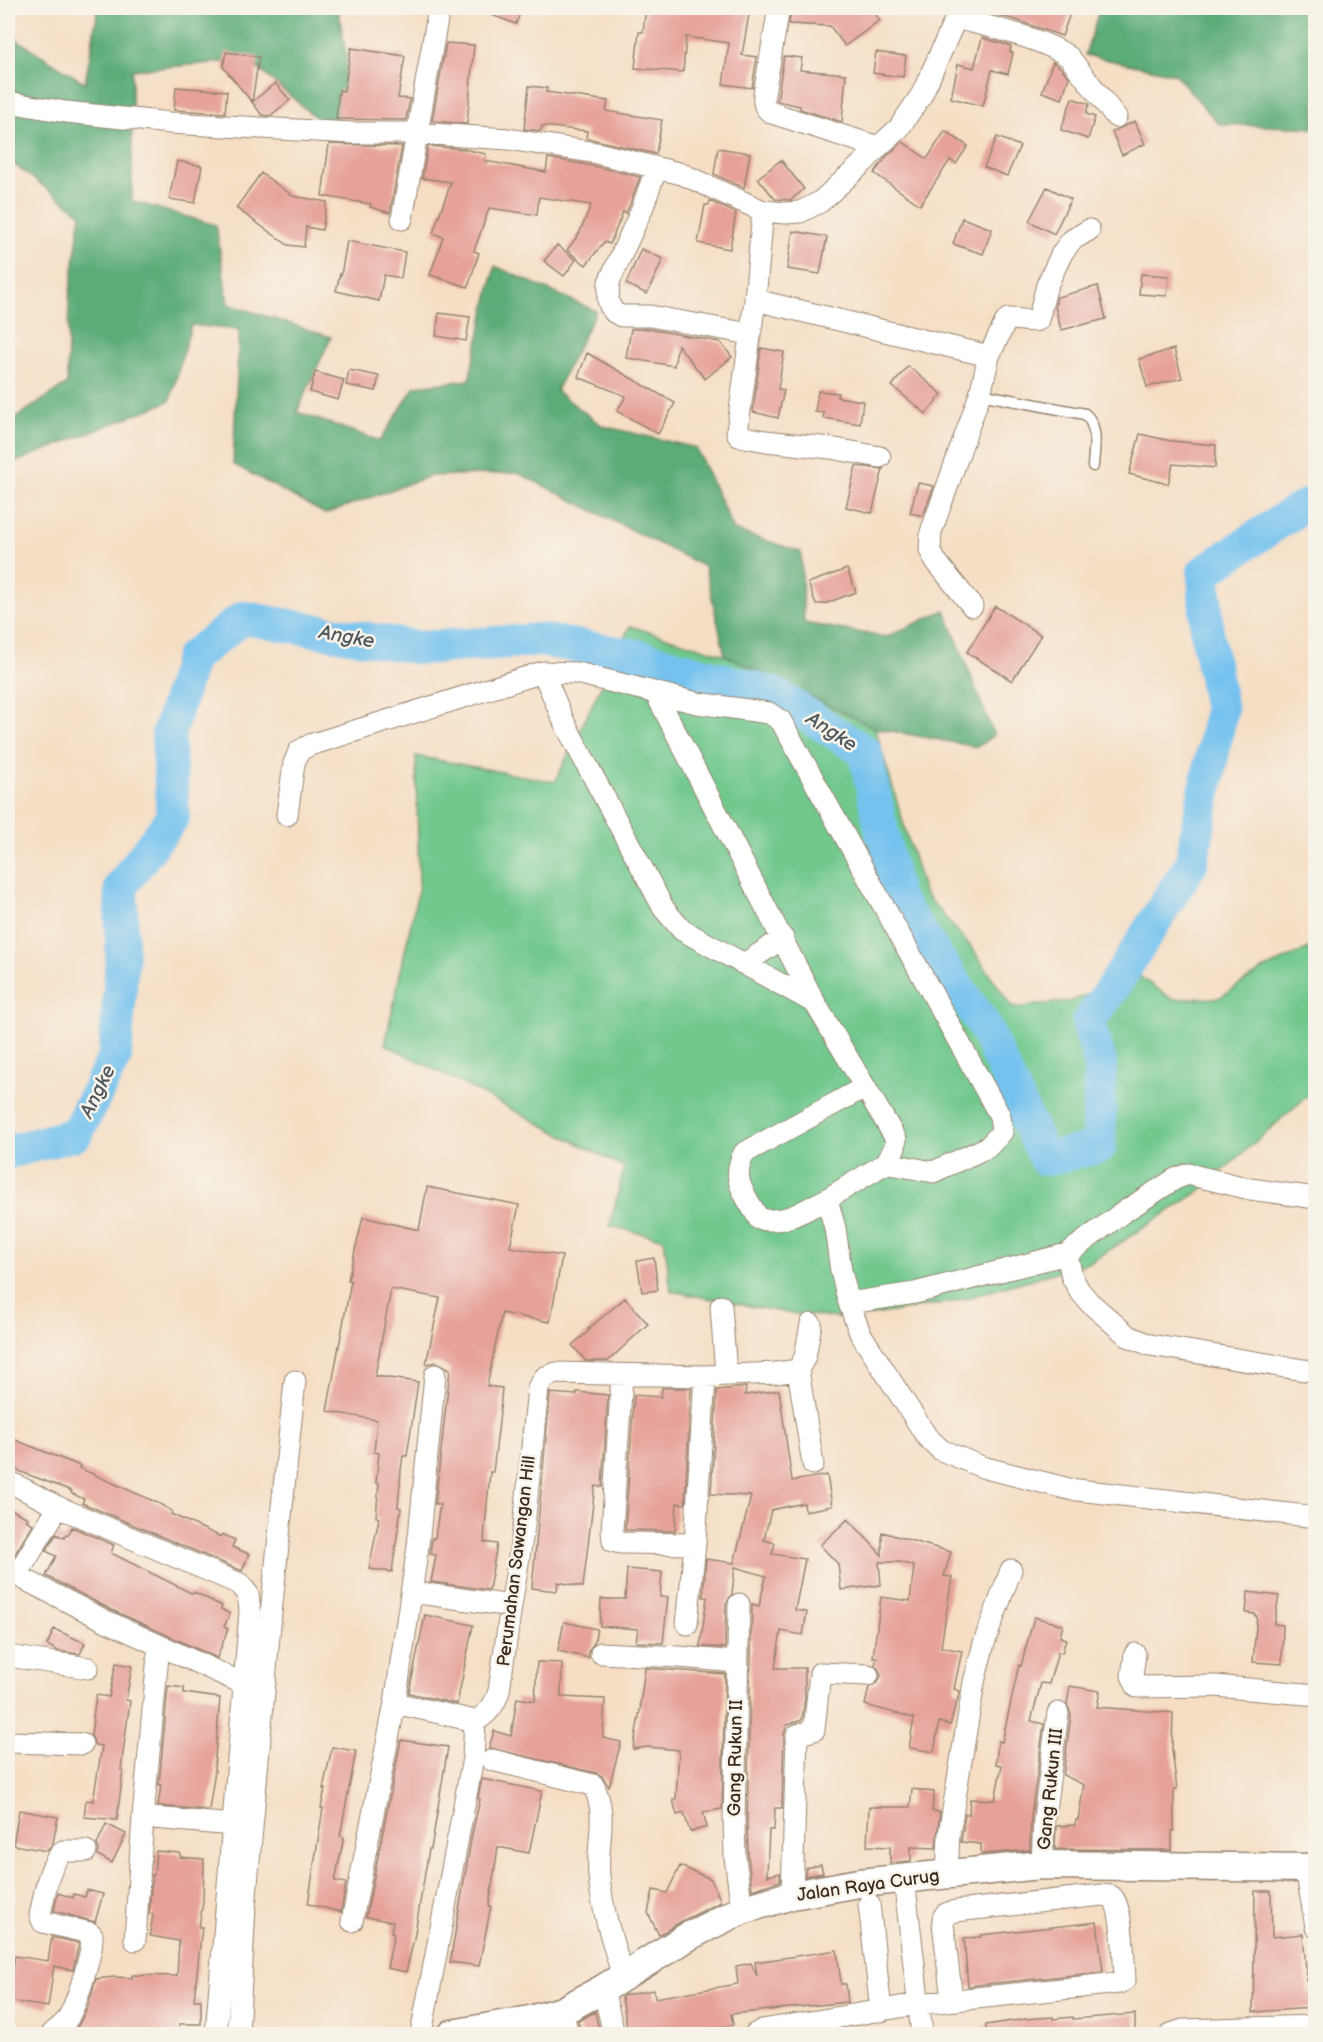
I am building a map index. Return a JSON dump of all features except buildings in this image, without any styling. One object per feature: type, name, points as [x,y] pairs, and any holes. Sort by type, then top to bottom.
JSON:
[{"type":"main road","name":"Jalan Raya Curug","points":[[452,2034],[530,2020],[565,2023],[613,1983],[689,1936],[742,1910],[792,1895],[859,1883],[1042,1865],[1311,1868]]},
{"type":"street","points":[[402,219],[439,8]]},
{"type":"street","points":[[779,8],[764,94],[763,103],[766,109],[772,113],[878,147]]},
{"type":"street","points":[[8,102],[66,112],[170,123],[508,139],[597,153],[682,174],[763,211],[800,212],[819,202],[899,128],[922,94],[957,13],[1059,50],[1069,57],[1116,117]]},
{"type":"street","points":[[656,169],[642,209],[609,282],[610,306],[621,316],[650,316],[750,334]]},
{"type":"street","points":[[763,211],[755,300],[737,428],[739,436],[880,457]]},
{"type":"street","points":[[972,606],[935,560],[930,550],[930,539],[980,394],[989,356],[1005,322],[1016,318],[1033,322],[1038,320],[1047,285],[1062,254],[1071,240],[1089,230]]},
{"type":"street","points":[[755,300],[989,356]]},
{"type":"street","points":[[543,672],[564,722],[664,909],[682,930],[815,1003]]},
{"type":"street","points":[[287,815],[294,763],[299,751],[543,672],[577,673],[697,703],[770,713],[780,722],[1000,1116],[1002,1132],[988,1147],[933,1173],[886,1163]]},
{"type":"street","points":[[656,694],[815,1003],[865,1086],[896,1139],[895,1147],[886,1163],[827,1199],[785,1220],[759,1219],[737,1179],[738,1165],[744,1153],[865,1086]]},
{"type":"street","points":[[744,964],[783,939]]},
{"type":"street","points":[[849,1303],[915,1293],[1067,1254],[1122,1213],[1174,1179],[1188,1174],[1250,1189],[1316,1198]]},
{"type":"street","points":[[827,1199],[835,1228],[841,1271],[860,1333],[927,1437],[941,1450],[982,1467],[1069,1489],[1316,1517]]},
{"type":"street","points":[[1067,1254],[1072,1277],[1079,1290],[1089,1302],[1128,1336],[1150,1345],[1316,1372]]},
{"type":"street","points":[[687,1624],[721,1306]]},
{"type":"street","points":[[811,1324],[805,1357],[798,1370],[813,1464]]},
{"type":"street","name":"Perumahan Sawangan Hill","points":[[475,1721],[483,1717],[496,1701],[499,1691],[524,1526],[538,1388],[545,1377],[556,1372],[715,1375],[798,1370]]},
{"type":"street","points":[[352,1921],[395,1702],[412,1592],[435,1375]]},
{"type":"street","points":[[622,1375],[613,1541],[695,1544]]},
{"type":"street","points":[[238,2034],[246,1907],[271,1612],[295,1381]]},
{"type":"street","points":[[8,1481],[58,1506],[240,1584],[249,1594],[250,1611],[216,2034]]},
{"type":"street","points":[[58,1506],[12,1573],[244,1684]]},
{"type":"street","points":[[947,1874],[949,1834],[974,1682],[984,1643],[1011,1570]]},
{"type":"street","points":[[412,1592],[511,1606]]},
{"type":"street","name":"Gang Rukun II","points":[[739,1604],[734,1821],[735,1857],[742,1910]]},
{"type":"street","points":[[135,1940],[143,1817],[159,1645]]},
{"type":"street","points":[[601,1653],[737,1662]]},
{"type":"street","points":[[1135,1654],[1132,1676],[1137,1687],[1215,1686],[1316,1695]]},
{"type":"street","points":[[8,1656],[88,1668]]},
{"type":"street","points":[[792,1895],[797,1735],[814,1730],[820,1672],[868,1675]]},
{"type":"street","points":[[395,1702],[475,1721],[473,1758],[422,2034]]},
{"type":"street","name":"Gang Rukun III","points":[[1042,1865],[1044,1818],[1058,1713]]},
{"type":"street","points":[[8,1742],[82,1744]]},
{"type":"street","points":[[492,1760],[592,1785],[599,1796],[601,1810],[599,1877],[613,1983],[614,2034]]},
{"type":"street","points":[[143,1817],[233,1825]]},
{"type":"street","points":[[52,2034],[65,2022],[74,2004],[91,1946],[92,1935],[44,1922],[40,1916],[50,1872],[58,1856],[63,1851],[86,1851]]},
{"type":"street","points":[[1311,1868],[1316,1927]]},
{"type":"street","points":[[904,1878],[922,2034]]},
{"type":"street","points":[[755,2034],[762,2030],[918,2004],[1109,1985],[1125,1980],[1122,1936],[1116,1902],[1111,1896],[1102,1895],[945,1914],[942,1917],[952,2000]]},
{"type":"street","points":[[869,1904],[881,2010]]},
{"type":"street","points":[[1171,2034],[1183,2030],[1316,2026]]},
{"type":"lane","points":[[980,394],[1085,414],[1091,420],[1094,429],[1093,466]]},
{"type":"green space","points":[[95,8],[338,8],[347,61],[335,134],[248,60],[132,70],[132,201],[216,225],[228,304],[331,337],[297,412],[380,441],[415,386],[469,380],[495,266],[596,311],[556,391],[603,426],[696,448],[734,530],[801,552],[804,623],[886,637],[945,610],[994,735],[977,747],[875,728],[725,655],[705,567],[518,473],[430,476],[325,514],[233,464],[239,330],[191,325],[170,401],[8,465],[8,423],[67,384],[69,298],[81,214],[8,160],[15,115],[8,113],[8,34],[85,83],[97,15]]},
{"type":"green space","points":[[1100,8],[1315,8],[1315,128],[1219,124],[1175,74],[1085,55]]},
{"type":"green space","points":[[630,626],[725,655],[875,728],[924,893],[971,947],[1013,1008],[1072,1001],[1136,974],[1172,999],[1219,998],[1261,971],[1315,945],[1315,1089],[1200,1191],[1091,1262],[956,1301],[849,1319],[787,1313],[671,1291],[664,1239],[610,1226],[624,1167],[385,1044],[419,886],[416,756],[555,782]]},
{"type":"waterway","name":"Angke","points":[[8,1152],[76,1134],[115,1056],[122,958],[121,886],[173,817],[168,735],[192,657],[243,618],[420,648],[540,640],[637,656],[775,694],[865,752],[896,898],[983,1024],[1045,1159],[1099,1147],[1100,1062],[1088,1022],[1117,981],[1191,864],[1221,710],[1207,633],[1204,572],[1297,510],[1316,502]]}]
